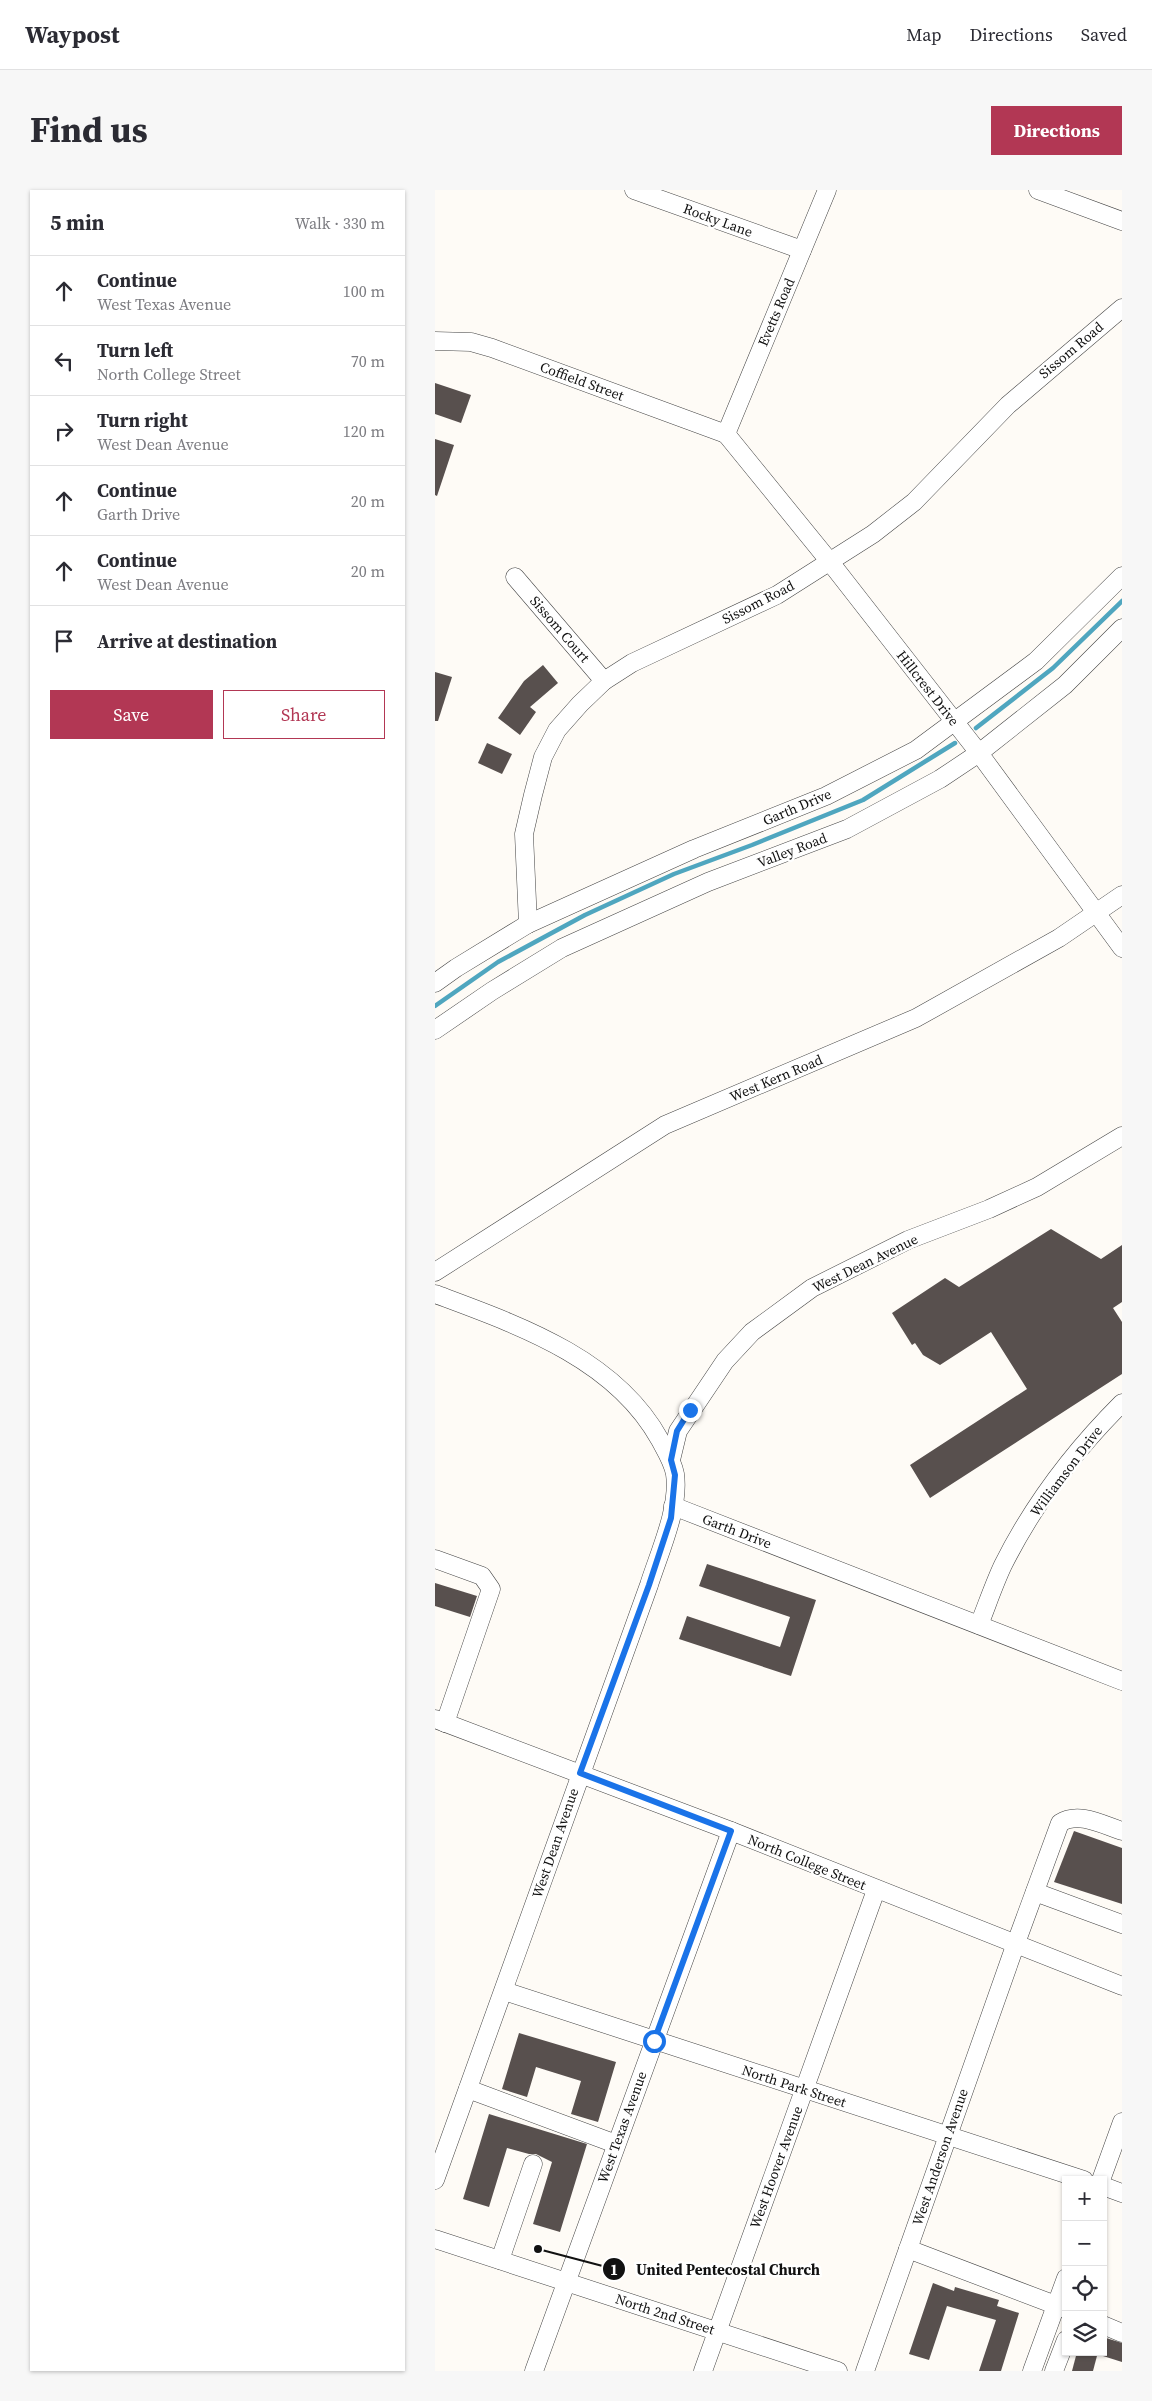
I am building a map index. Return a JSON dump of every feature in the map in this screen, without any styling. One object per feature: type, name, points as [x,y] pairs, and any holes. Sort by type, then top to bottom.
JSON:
[{"type":"street","name":"Rocky Lane","points":[[634,190],[802,250]]},
{"type":"street","name":"Evetts Road","points":[[725,434],[827,190]]},
{"type":"street","points":[[1038,190],[1122,221]]},
{"type":"street","name":"Sissom Road","points":[[528,924],[524,834],[543,758],[557,730],[604,680],[632,663],[777,595],[873,534],[914,502],[1008,405],[1122,308]]},
{"type":"street","name":"Coffield Street","points":[[435,340],[471,342],[492,348],[725,434]]},
{"type":"street","name":"Hillcrest Drive","points":[[725,434],[830,562],[979,753],[1122,948]]},
{"type":"street","name":"Garth Drive","points":[[435,983],[455,968],[528,924],[694,849],[826,796],[916,750],[1036,661],[1122,576]]},
{"type":"street","name":"Sissom Court","points":[[515,577],[604,680]]},
{"type":"street","name":"Valley Road","points":[[435,1030],[491,991],[562,948],[708,882],[847,829],[940,779],[979,753],[1065,685],[1122,628]]},
{"type":"street","name":"West Kern Road","points":[[435,1272],[665,1125],[916,1018],[1052,943],[1122,894]]},
{"type":"street","name":"West Dean Avenue","points":[[671,1460],[677,1431],[725,1362],[752,1332],[812,1288],[908,1240],[989,1210],[1037,1187],[1122,1136]]},
{"type":"street","points":[[435,1294],[569,1351],[607,1376],[637,1404],[654,1429],[671,1460],[675,1475],[673,1506]]},
{"type":"street","name":"Williamson Drive","points":[[979,1625],[1003,1567],[1045,1493],[1101,1424],[1122,1403]]},
{"type":"street","name":"Garth Drive","points":[[673,1506],[1122,1681]]},
{"type":"street","name":"West Dean Avenue","points":[[435,2180],[649,1585],[673,1506]]},
{"type":"street","points":[[435,1559],[482,1576],[491,1589],[440,1721]]},
{"type":"street","name":"North College Street","points":[[440,1721],[731,1831],[876,1890],[1016,1942],[1122,1986]]},
{"type":"street","name":"West Anderson Avenue","points":[[865,2371],[1060,1822],[1078,1817],[1122,1831]]},
{"type":"street","name":"West Texas Avenue","points":[[534,2371],[731,1831]]},
{"type":"street","name":"West Hoover Avenue","points":[[703,2371],[876,1890]]},
{"type":"street","points":[[1035,1892],[1122,1924]]},
{"type":"street","name":"North Park Street","points":[[504,1991],[1072,2176]]},
{"type":"street","points":[[468,2089],[616,2144]]},
{"type":"street","points":[[1102,2176],[1122,2122]]},
{"type":"street","points":[[500,2260],[533,2164]]},
{"type":"street","points":[[1107,2187],[1122,2193]]},
{"type":"street","name":"North 2nd Street","points":[[435,2239],[838,2371]]},
{"type":"street","points":[[908,2249],[1061,2307],[1032,2371]]},
{"type":"street","points":[[1107,2327],[1122,2333]]},
{"type":"street","points":[[1055,2371],[1062,2351]]},
{"type":"building","points":[[435,383],[471,395],[461,423],[435,414]]},
{"type":"building","points":[[435,439],[454,445],[437,496],[435,495]]},
{"type":"building","points":[[543,665],[558,683],[530,707],[536,712],[520,735],[498,718],[524,681]]},
{"type":"building","points":[[435,672],[452,677],[438,721],[435,721]]},
{"type":"building","points":[[487,743],[512,754],[502,774],[478,763]]},
{"type":"building","points":[[1051,1229],[1101,1259],[1122,1245],[1122,1302],[1113,1308],[1122,1322],[1122,1374],[930,1498],[910,1465],[1027,1389],[991,1332],[940,1365],[923,1355],[915,1343],[912,1345],[892,1313],[945,1278],[959,1287]]},
{"type":"building","points":[[707,1564],[816,1600],[791,1676],[679,1639],[687,1616],[780,1647],[790,1617],[699,1586]]},
{"type":"building","points":[[435,1583],[477,1596],[470,1617],[435,1606]]},
{"type":"building","points":[[1074,1831],[1122,1848],[1122,1904],[1054,1882]]},
{"type":"building","points":[[519,2033],[616,2062],[598,2122],[571,2114],[581,2081],[536,2067],[527,2097],[502,2089]]},
{"type":"building","points":[[489,2114],[587,2144],[560,2232],[533,2224],[552,2162],[536,2154],[507,2148],[489,2207],[463,2199]]},
{"type":"building","points":[[933,2283],[954,2291],[955,2287],[999,2300],[997,2306],[1019,2313],[1001,2371],[979,2371],[996,2320],[947,2306],[929,2360],[909,2354]]},
{"type":"building","points":[[1107,2338],[1122,2343],[1122,2362],[1103,2356],[1107,2356]]},
{"type":"building","points":[[1076,2356],[1097,2356],[1093,2371],[1072,2371]]},
{"type":"waterway","points":[[976,728],[1053,668],[1122,601]]},
{"type":"waterway","points":[[435,1006],[498,962],[585,915],[674,874],[863,800],[955,743]]},
{"type":"place","name":"United Pentecostal Church","points":[[538,2249]]},
{"type":"route","points":[[654,2041],[731,1831],[580,1773],[649,1585],[671,1518],[675,1475],[671,1460],[677,1431],[690,1410]]}]
